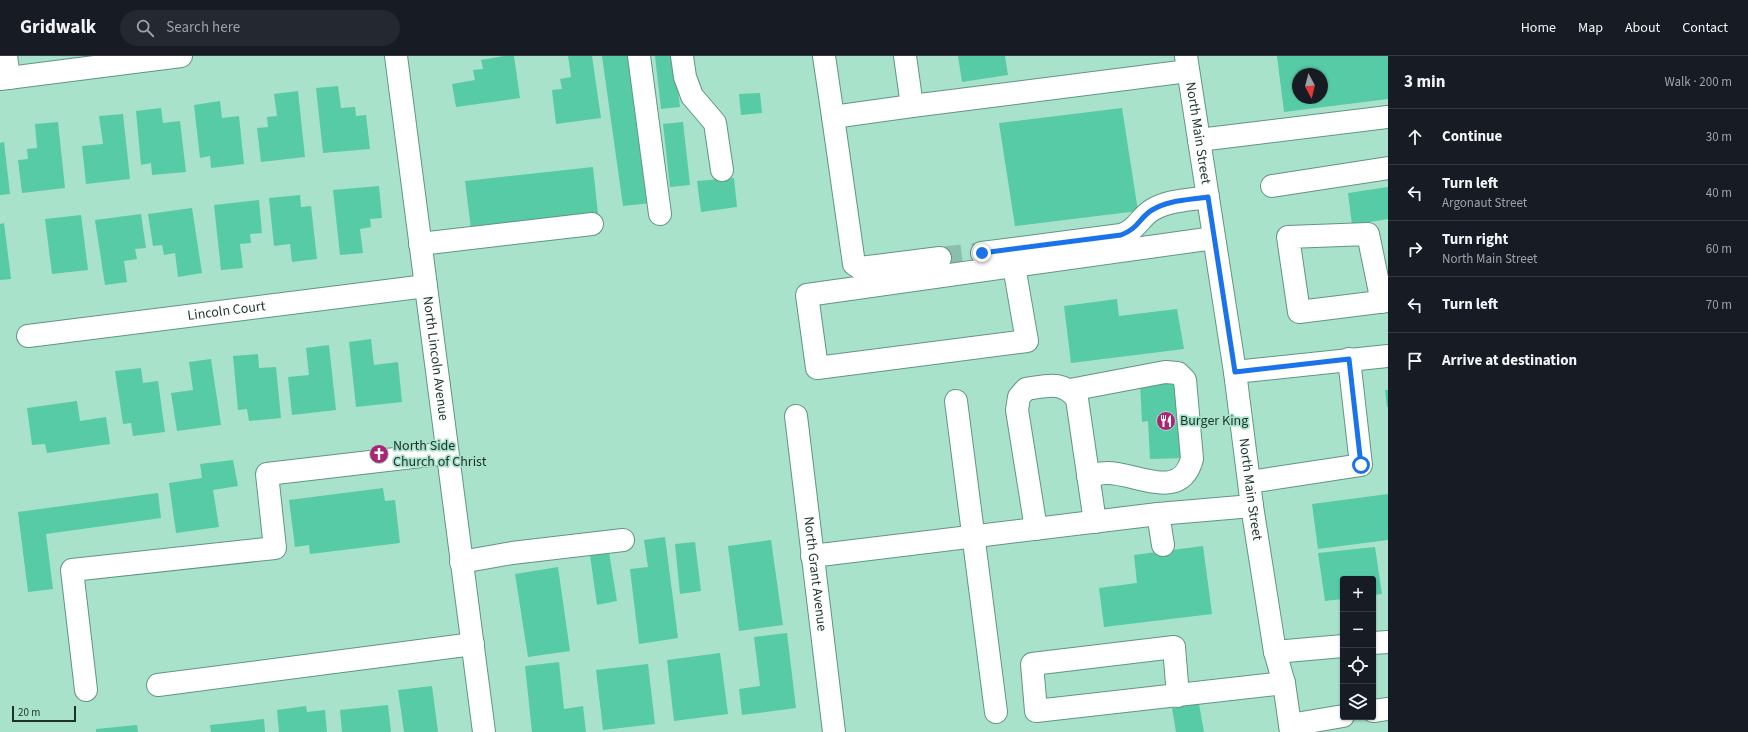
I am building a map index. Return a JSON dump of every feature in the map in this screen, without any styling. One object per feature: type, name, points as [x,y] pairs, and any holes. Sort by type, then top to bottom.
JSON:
[{"type":"street","points":[[6,56],[5,78],[54,64],[180,56]]},
{"type":"street","name":"North Lincoln Avenue","points":[[396,56],[484,732]]},
{"type":"street","points":[[639,56],[660,214]]},
{"type":"street","points":[[682,56],[685,77],[692,96],[715,122],[722,170]]},
{"type":"street","points":[[824,56],[854,264],[860,268],[940,258]]},
{"type":"street","points":[[905,56],[912,106]]},
{"type":"street","points":[[833,117],[1187,63]]},
{"type":"street","name":"North Main Street","points":[[1187,63],[1235,372],[1252,506],[1275,652],[1284,683],[1290,728]]},
{"type":"street","points":[[1199,140],[1388,117]]},
{"type":"street","points":[[1272,186],[1388,168]]},
{"type":"street","points":[[982,253],[1121,235],[1135,228],[1152,210],[1160,206],[1208,197]]},
{"type":"street","points":[[420,244],[592,224]]},
{"type":"street","points":[[1368,234],[1385,301],[1299,312],[1288,238],[1368,234]]},
{"type":"street","points":[[1014,266],[1027,341],[817,368],[807,295],[1014,266],[1214,238]]},
{"type":"street","name":"Lincoln Court","points":[[28,336],[426,286]]},
{"type":"street","points":[[1235,372],[1388,356]]},
{"type":"street","points":[[1250,482],[1361,465],[1349,359]]},
{"type":"street","points":[[1070,390],[1165,372],[1178,373],[1185,380],[1192,459],[1190,467],[1182,478],[1170,483],[1107,473],[1088,476]]},
{"type":"street","points":[[1036,529],[1017,410],[1019,397],[1026,389],[1057,385],[1070,390],[1077,399],[1095,522]]},
{"type":"street","points":[[956,401],[996,712]]},
{"type":"street","name":"North Grant Avenue","points":[[796,416],[834,732]]},
{"type":"street","points":[[86,690],[72,570],[275,548],[267,474],[447,453]]},
{"type":"street","points":[[812,556],[1158,514],[1252,506]]},
{"type":"street","points":[[1158,514],[1162,545]]},
{"type":"street","points":[[461,562],[512,553],[622,540]]},
{"type":"street","points":[[1376,643],[1388,642]]},
{"type":"street","points":[[158,685],[472,644]]},
{"type":"street","points":[[1275,652],[1340,646]]},
{"type":"street","points":[[1178,696],[1174,647],[1032,664],[1036,711],[1178,696],[1284,683]]},
{"type":"street","points":[[1376,711],[1388,709]]},
{"type":"street","points":[[1290,728],[1340,717]]},
{"type":"building","points":[[504,56],[514,56],[520,98],[456,107],[452,84],[475,80],[473,70],[483,69],[481,60]]},
{"type":"building","points":[[568,56],[592,56],[601,118],[556,124],[552,90],[562,89],[560,79],[571,77]]},
{"type":"building","points":[[602,56],[630,56],[651,203],[623,206]]},
{"type":"building","points":[[655,56],[674,56],[680,107],[661,109]]},
{"type":"building","points":[[958,56],[1005,56],[1008,75],[962,82]]},
{"type":"building","points":[[1277,56],[1388,56],[1388,99],[1284,112]]},
{"type":"building","points":[[338,86],[341,108],[355,107],[356,116],[366,115],[370,149],[323,153],[316,88]]},
{"type":"building","points":[[298,91],[305,157],[261,162],[257,128],[268,127],[267,117],[277,116],[274,94]]},
{"type":"building","points":[[760,93],[762,113],[741,115],[739,94]]},
{"type":"building","points":[[220,101],[222,118],[239,116],[244,164],[211,168],[210,156],[200,158],[194,105]]},
{"type":"building","points":[[161,108],[163,123],[180,121],[186,172],[152,175],[151,163],[141,165],[136,111]]},
{"type":"building","points":[[1122,108],[1138,211],[1015,226],[999,123]]},
{"type":"building","points":[[123,114],[130,179],[86,184],[82,146],[103,144],[99,116]]},
{"type":"building","points":[[58,122],[65,188],[22,193],[18,160],[28,159],[27,149],[37,148],[35,124]]},
{"type":"building","points":[[683,122],[690,185],[670,187],[663,124]]},
{"type":"building","points":[[4,142],[10,194],[0,195],[0,143]]},
{"type":"building","points":[[593,167],[598,214],[471,229],[465,181]]},
{"type":"building","points":[[734,178],[737,207],[701,212],[697,181]]},
{"type":"building","points":[[379,186],[382,218],[370,219],[371,227],[360,229],[363,253],[340,255],[333,190]]},
{"type":"building","points":[[1388,187],[1388,219],[1352,225],[1348,193]]},
{"type":"building","points":[[300,195],[301,207],[311,206],[317,259],[292,262],[290,244],[274,246],[269,198]]},
{"type":"building","points":[[259,200],[262,233],[250,234],[251,243],[240,244],[243,268],[221,270],[214,205]]},
{"type":"building","points":[[192,208],[202,273],[178,277],[175,253],[164,255],[162,245],[153,246],[148,214]]},
{"type":"building","points":[[141,214],[146,248],[135,249],[137,259],[124,261],[127,282],[105,285],[95,220]]},
{"type":"building","points":[[81,215],[88,270],[52,274],[45,219]]},
{"type":"building","points":[[4,223],[11,279],[0,280],[0,224]]},
{"type":"building","points":[[1117,299],[1119,316],[1177,309],[1184,349],[1071,363],[1064,306]]},
{"type":"building","points":[[371,339],[374,365],[398,362],[402,402],[356,407],[349,342]]},
{"type":"building","points":[[329,345],[336,410],[292,415],[288,377],[309,375],[306,348]]},
{"type":"building","points":[[258,354],[259,368],[276,367],[281,418],[249,421],[247,409],[238,410],[233,356]]},
{"type":"building","points":[[211,359],[221,425],[177,431],[171,393],[193,390],[189,362]]},
{"type":"building","points":[[141,368],[143,383],[158,381],[165,432],[133,436],[131,423],[123,424],[115,371]]},
{"type":"building","name":"Burger King","points":[[1140,383],[1181,383],[1186,458],[1150,459],[1148,421],[1142,422]]},
{"type":"building","points":[[1385,390],[1388,390],[1388,407],[1387,407]]},
{"type":"building","points":[[77,401],[80,421],[106,417],[110,444],[47,453],[45,444],[32,445],[27,408]]},
{"type":"building","points":[[233,460],[238,486],[213,490],[219,527],[176,533],[169,483],[202,478],[200,464]]},
{"type":"building","points":[[383,488],[385,501],[395,500],[400,543],[310,554],[309,545],[295,547],[289,500]]},
{"type":"building","points":[[158,493],[161,518],[46,534],[53,589],[28,592],[18,512]]},
{"type":"building","points":[[1388,494],[1388,540],[1318,549],[1312,504]]},
{"type":"building","points":[[665,537],[678,638],[639,644],[630,569],[648,567],[644,540]]},
{"type":"building","points":[[771,540],[783,625],[739,631],[728,546]]},
{"type":"building","points":[[695,542],[701,591],[680,594],[675,544]]},
{"type":"building","points":[[1203,546],[1212,614],[1104,627],[1099,588],[1137,583],[1134,555]]},
{"type":"building","points":[[1375,547],[1382,594],[1376,595],[1376,576],[1340,576],[1340,599],[1325,601],[1318,553]]},
{"type":"building","points":[[609,552],[617,601],[597,605],[590,555]]},
{"type":"building","points":[[558,567],[570,651],[528,657],[515,574]]},
{"type":"building","points":[[787,633],[796,708],[742,715],[739,689],[760,686],[754,637]]},
{"type":"building","points":[[720,653],[728,714],[674,721],[667,660]]},
{"type":"building","points":[[559,662],[564,709],[583,706],[586,732],[532,732],[525,666]]},
{"type":"building","points":[[648,664],[655,724],[603,730],[596,670]]},
{"type":"building","points":[[432,686],[438,732],[404,732],[398,690]]},
{"type":"building","points":[[1199,704],[1204,732],[1176,732],[1172,708]]},
{"type":"building","points":[[388,705],[391,732],[342,732],[340,710]]},
{"type":"building","points":[[306,706],[307,712],[325,710],[327,732],[279,732],[277,710]]},
{"type":"building","points":[[264,719],[265,732],[211,732],[210,725]]},
{"type":"building","points":[[137,725],[138,732],[96,732],[96,729]]},
{"type":"tunnel","points":[[940,258],[982,253]]},
{"type":"place","name":"Burger King","points":[[1166,421]]},
{"type":"place","name":"North Side Church of Christ","points":[[379,454]]},
{"type":"route","points":[[982,253],[1121,235],[1128,233],[1135,228],[1144,217],[1152,210],[1160,206],[1208,197],[1235,372],[1349,359],[1361,465]]}]
